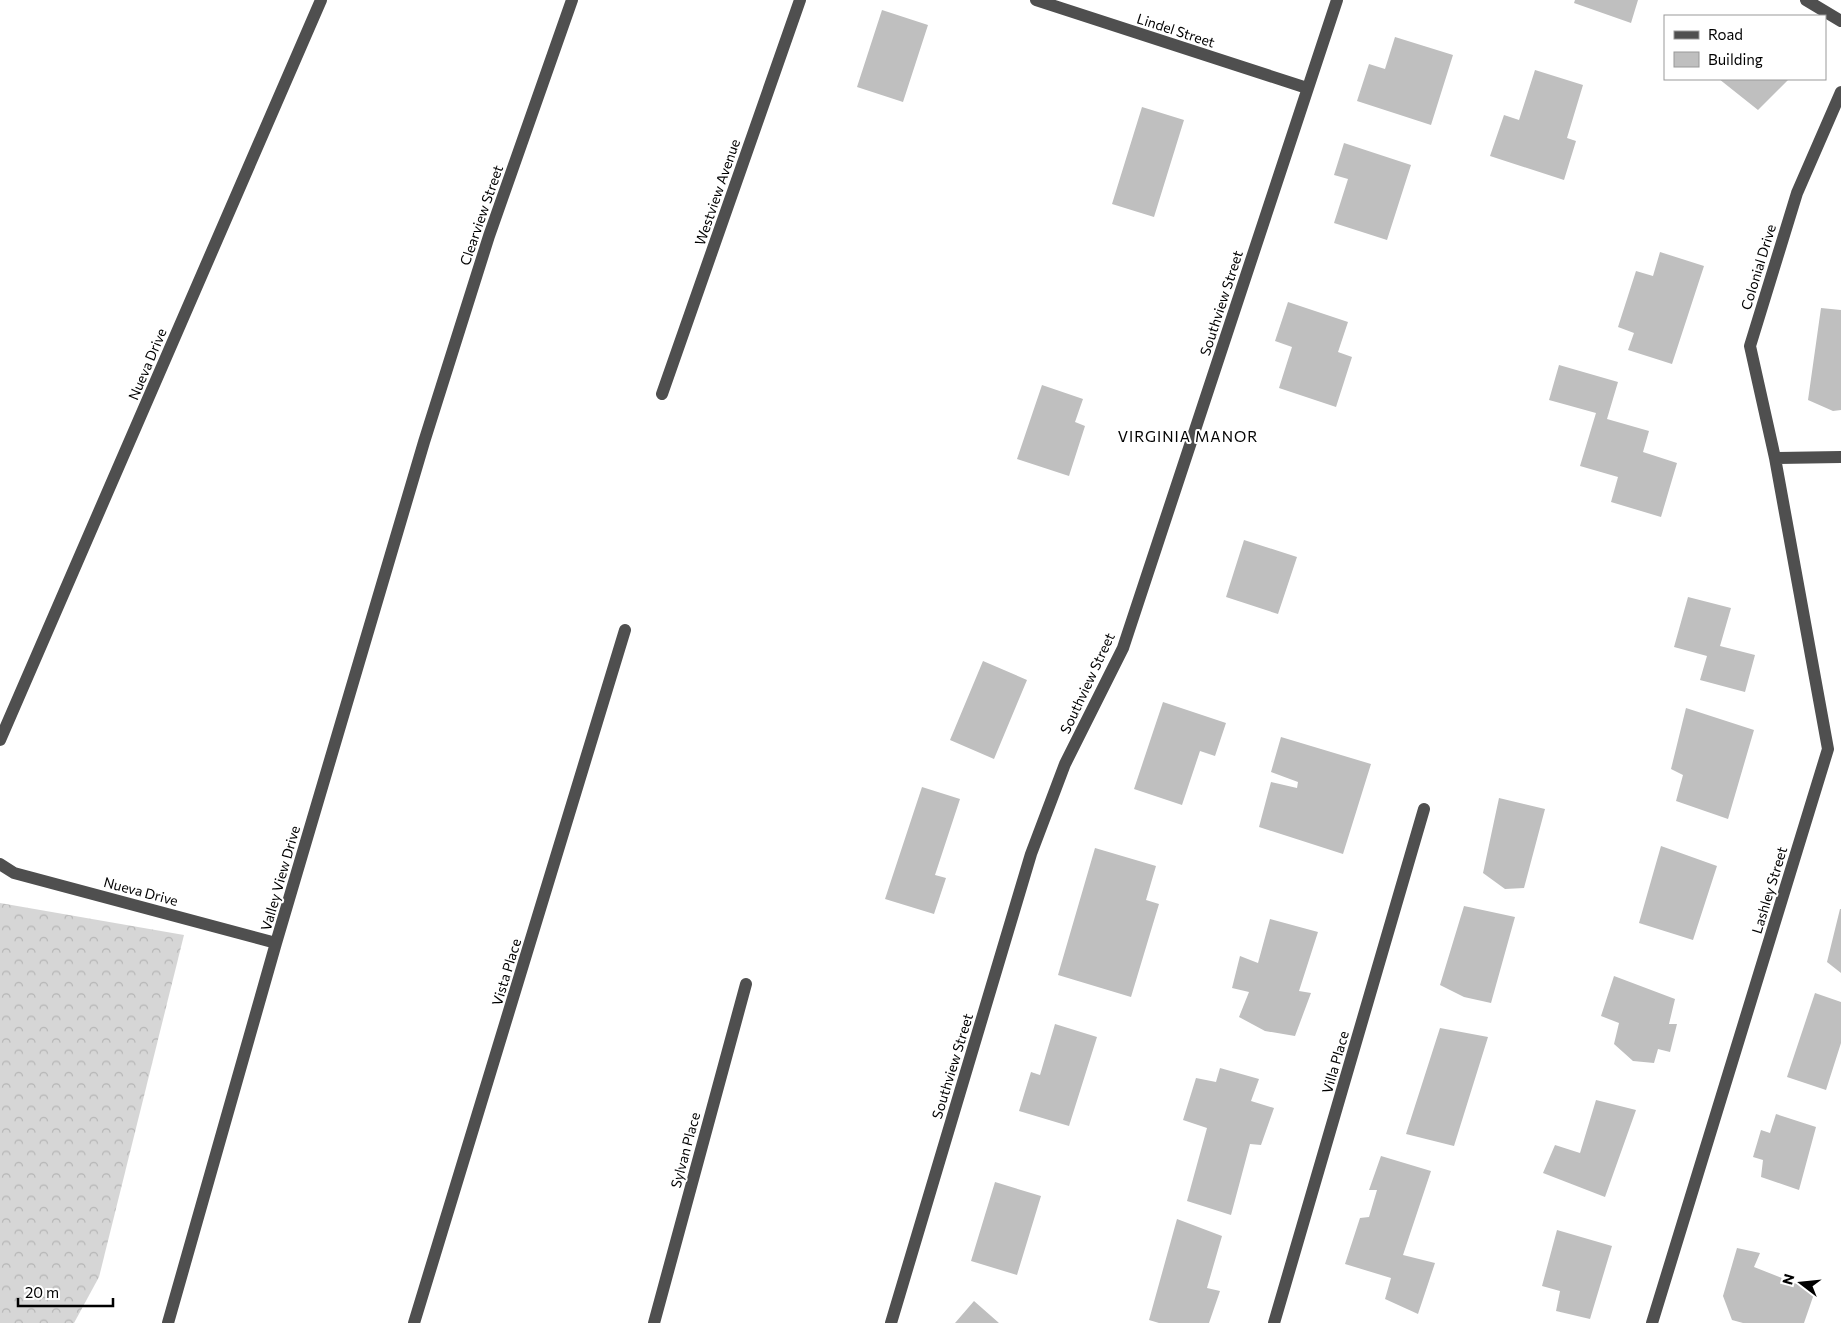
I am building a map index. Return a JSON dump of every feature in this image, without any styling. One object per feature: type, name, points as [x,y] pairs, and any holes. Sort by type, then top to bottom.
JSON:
[{"type":"street","name":"Nueva Drive","points":[[0,740],[321,0]]},
{"type":"street","name":"Clearview Street","points":[[424,442],[489,236],[572,0]]},
{"type":"street","name":"Westview Avenue","points":[[662,394],[800,0]]},
{"type":"street","name":"Lindel Street","points":[[1036,0],[1307,88]]},
{"type":"street","name":"Southview Street","points":[[891,1323],[1031,854],[1065,764],[1122,648],[1337,0]]},
{"type":"street","points":[[1806,0],[1841,21]]},
{"type":"street","name":"Colonial Drive","points":[[1775,458],[1750,346],[1797,193],[1841,92]]},
{"type":"street","name":"Valley View Drive","points":[[168,1323],[276,943],[424,442]]},
{"type":"street","points":[[1775,458],[1841,458]]},
{"type":"street","name":"Lashley Street","points":[[1652,1323],[1828,749],[1775,458]]},
{"type":"street","name":"Vista Place","points":[[414,1323],[625,630]]},
{"type":"street","name":"Villa Place","points":[[1274,1323],[1424,809]]},
{"type":"street","name":"Nueva Drive","points":[[0,864],[14,873],[276,943]]},
{"type":"street","name":"Sylvan Place","points":[[654,1323],[746,984]]},
{"type":"green space","points":[[0,903],[184,935],[99,1277],[74,1323],[0,1323]]},
{"type":"building","points":[[1575,0],[1638,0],[1631,23],[1574,3]]},
{"type":"building","points":[[882,10],[928,25],[903,102],[857,87]]},
{"type":"building","points":[[1395,37],[1453,55],[1431,125],[1357,101],[1369,64],[1385,69]]},
{"type":"building","points":[[1535,70],[1583,85],[1567,138],[1576,141],[1564,180],[1490,156],[1504,115],[1519,120]]},
{"type":"building","points":[[1720,80],[1788,80],[1758,110]]},
{"type":"building","points":[[1142,107],[1184,120],[1154,217],[1112,204]]},
{"type":"building","points":[[1344,143],[1411,165],[1387,240],[1334,223],[1348,179],[1334,175]]},
{"type":"building","points":[[1660,252],[1704,266],[1672,364],[1628,350],[1634,333],[1618,327],[1636,271],[1653,276]]},
{"type":"building","points":[[1288,302],[1348,322],[1338,352],[1352,357],[1336,407],[1279,388],[1292,347],[1275,341]]},
{"type":"building","points":[[1821,308],[1841,310],[1841,410],[1833,411],[1808,400]]},
{"type":"building","points":[[1559,365],[1618,382],[1607,419],[1649,431],[1643,452],[1677,463],[1661,517],[1611,502],[1618,477],[1580,466],[1596,413],[1549,400]]},
{"type":"building","points":[[1042,385],[1083,399],[1075,422],[1085,426],[1069,476],[1017,459]]},
{"type":"building","points":[[1244,540],[1297,557],[1278,614],[1226,597]]},
{"type":"building","points":[[1688,597],[1731,608],[1720,646],[1755,655],[1745,692],[1700,680],[1707,656],[1674,647]]},
{"type":"building","points":[[983,661],[1027,680],[994,759],[950,740]]},
{"type":"building","points":[[1163,702],[1226,723],[1215,756],[1200,751],[1182,805],[1134,789]]},
{"type":"building","points":[[1686,708],[1754,730],[1728,819],[1676,801],[1683,775],[1671,769]]},
{"type":"building","points":[[1281,737],[1371,764],[1343,854],[1259,827],[1271,782],[1297,788],[1298,782],[1271,772]]},
{"type":"building","points":[[922,787],[960,799],[935,875],[946,878],[934,914],[885,899]]},
{"type":"building","points":[[1499,798],[1545,809],[1524,888],[1505,889],[1483,873]]},
{"type":"building","points":[[1661,846],[1717,866],[1693,940],[1639,923]]},
{"type":"building","points":[[1095,848],[1156,866],[1146,900],[1159,904],[1131,997],[1058,975]]},
{"type":"building","points":[[1464,906],[1515,917],[1491,1003],[1464,997],[1440,985]]},
{"type":"building","points":[[1841,909],[1841,973],[1827,962]]},
{"type":"building","points":[[1270,919],[1318,932],[1299,991],[1311,993],[1295,1036],[1265,1031],[1239,1017],[1249,992],[1232,988],[1240,956],[1258,963]]},
{"type":"building","points":[[1614,976],[1675,999],[1669,1024],[1677,1024],[1670,1052],[1658,1049],[1654,1063],[1633,1061],[1614,1044],[1619,1023],[1601,1016]]},
{"type":"building","points":[[1815,993],[1841,1002],[1841,1043],[1826,1090],[1787,1077]]},
{"type":"building","points":[[1055,1024],[1097,1037],[1069,1126],[1019,1111],[1031,1072],[1040,1075]]},
{"type":"building","points":[[1440,1028],[1488,1037],[1454,1146],[1406,1134]]},
{"type":"building","points":[[1220,1068],[1259,1079],[1251,1101],[1274,1108],[1261,1145],[1250,1144],[1231,1215],[1187,1201],[1207,1128],[1183,1120],[1196,1078],[1216,1082]]},
{"type":"building","points":[[1596,1100],[1636,1110],[1605,1197],[1543,1173],[1555,1145],[1580,1153]]},
{"type":"building","points":[[1776,1114],[1816,1127],[1799,1190],[1761,1177],[1763,1160],[1753,1157],[1761,1130],[1770,1133]]},
{"type":"building","points":[[1381,1156],[1431,1171],[1403,1255],[1435,1263],[1418,1314],[1385,1299],[1391,1278],[1345,1264],[1360,1218],[1369,1217],[1377,1190],[1369,1190]]},
{"type":"building","points":[[995,1182],[1041,1196],[1017,1275],[971,1261]]},
{"type":"building","points":[[1177,1219],[1222,1236],[1207,1288],[1220,1291],[1209,1323],[1159,1323],[1149,1320]]},
{"type":"building","points":[[1557,1230],[1612,1246],[1590,1319],[1556,1311],[1560,1291],[1542,1286]]},
{"type":"building","points":[[1737,1248],[1760,1253],[1754,1267],[1815,1291],[1804,1323],[1743,1323],[1732,1320],[1723,1296]]},
{"type":"building","points":[[974,1301],[999,1323],[955,1323]]},
{"type":"district","name":"VIRGINIA MANOR","points":[[1188,436]]}]
